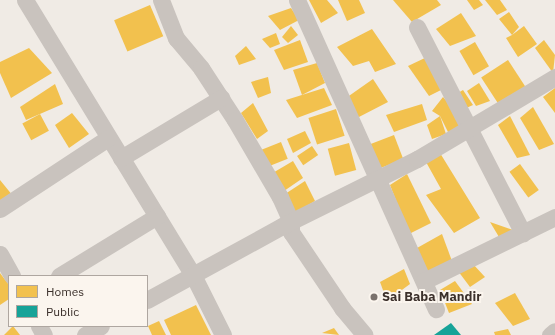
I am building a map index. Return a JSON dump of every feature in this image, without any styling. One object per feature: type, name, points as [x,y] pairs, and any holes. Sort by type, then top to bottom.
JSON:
[{"type":"street","points":[[25,0],[193,275],[223,335]]},
{"type":"street","points":[[161,0],[176,38],[201,68],[221,98],[280,197],[291,222],[291,232],[342,308],[365,335]]},
{"type":"street","points":[[297,0],[379,178],[436,309]]},
{"type":"street","points":[[417,27],[468,129],[523,233]]},
{"type":"street","points":[[148,299],[291,222],[379,178],[468,129],[555,77]]},
{"type":"street","points":[[121,158],[221,98]]},
{"type":"street","points":[[0,209],[108,138]]},
{"type":"street","points":[[61,275],[158,216]]},
{"type":"street","points":[[424,281],[555,217]]},
{"type":"street","points":[[0,254],[11,275]]},
{"type":"street","points":[[85,335],[99,327]]},
{"type":"street","points":[[550,335],[555,331]]},
{"type":"building: Homes","points":[[309,0],[327,0],[338,13],[321,23]]},
{"type":"building: Homes","points":[[338,0],[359,0],[365,13],[347,21]]},
{"type":"building: Homes","points":[[393,0],[437,0],[441,5],[412,22]]},
{"type":"building: Homes","points":[[467,0],[479,0],[483,5],[474,10]]},
{"type":"building: Homes","points":[[485,0],[500,0],[507,10],[497,15]]},
{"type":"building: Homes","points":[[150,5],[163,36],[127,52],[114,20]]},
{"type":"building: Homes","points":[[291,8],[299,20],[280,30],[268,16]]},
{"type":"building: Homes","points":[[509,12],[519,27],[512,35],[499,19]]},
{"type":"building: Homes","points":[[461,13],[476,36],[450,46],[436,29]]},
{"type":"building: Homes","points":[[291,26],[298,35],[288,43],[282,37]]},
{"type":"building: Homes","points":[[524,26],[537,44],[518,57],[506,38]]},
{"type":"building: Homes","points":[[372,29],[396,64],[375,72],[369,61],[353,66],[337,47]]},
{"type":"building: Homes","points":[[276,33],[280,44],[270,48],[262,39]]},
{"type":"building: Homes","points":[[300,40],[308,62],[284,70],[274,50]]},
{"type":"building: Homes","points":[[544,40],[555,55],[553,73],[535,48]]},
{"type":"building: Homes","points":[[475,42],[489,66],[473,75],[459,51]]},
{"type":"building: Homes","points":[[246,46],[256,59],[239,65],[235,56]]},
{"type":"building: Homes","points":[[29,48],[52,73],[11,98],[0,73],[0,62]]},
{"type":"building: Homes","points":[[427,57],[443,89],[429,96],[408,66]]},
{"type":"building: Homes","points":[[508,60],[527,89],[500,107],[481,77]]},
{"type":"building: Homes","points":[[317,63],[325,83],[302,95],[293,70]]},
{"type":"building: Homes","points":[[268,77],[271,93],[258,98],[251,82]]},
{"type":"building: Homes","points":[[373,79],[388,102],[357,118],[346,98]]},
{"type":"building: Homes","points":[[479,83],[490,101],[476,106],[467,91]]},
{"type":"building: Homes","points":[[55,84],[63,104],[26,120],[20,107]]},
{"type":"building: Homes","points":[[324,88],[332,105],[297,118],[286,100]]},
{"type":"building: Homes","points":[[555,88],[555,113],[543,97]]},
{"type":"building: Homes","points":[[463,90],[473,105],[464,109],[458,93]]},
{"type":"building: Homes","points":[[443,97],[456,112],[460,129],[449,134],[440,116],[432,111]]},
{"type":"building: Homes","points":[[253,103],[268,131],[257,139],[241,113]]},
{"type":"building: Homes","points":[[422,104],[427,120],[394,132],[386,115]]},
{"type":"building: Homes","points":[[533,107],[554,144],[539,150],[520,118]]},
{"type":"building: Homes","points":[[336,109],[345,136],[317,145],[308,118]]},
{"type":"building: Homes","points":[[72,113],[89,134],[69,148],[55,125]]},
{"type":"building: Homes","points":[[40,114],[49,131],[31,140],[22,123]]},
{"type":"building: Homes","points":[[440,116],[446,134],[432,139],[427,125]]},
{"type":"building: Homes","points":[[510,116],[530,155],[517,158],[498,125]]},
{"type":"building: Homes","points":[[305,131],[311,143],[293,153],[287,139]]},
{"type":"building: Homes","points":[[394,135],[403,159],[380,168],[371,144]]},
{"type":"building: Homes","points":[[281,142],[288,159],[268,167],[262,150]]},
{"type":"building: Homes","points":[[349,143],[356,170],[335,176],[328,149]]},
{"type":"building: Homes","points":[[312,146],[318,155],[303,165],[297,156]]},
{"type":"building: Homes","points":[[440,153],[480,218],[454,233],[426,195],[441,189],[426,162]]},
{"type":"building: Homes","points":[[293,161],[303,178],[284,191],[271,174]]},
{"type":"building: Homes","points":[[520,164],[539,190],[528,198],[509,172]]},
{"type":"building: Homes","points":[[407,174],[431,223],[409,234],[390,185]]},
{"type":"building: Homes","points":[[0,180],[13,196],[0,204]]},
{"type":"building: Homes","points":[[305,181],[315,201],[290,216],[282,196]]},
{"type":"building: Homes","points":[[490,222],[513,230],[499,237]]},
{"type":"building: Homes","points":[[442,234],[452,261],[425,274],[417,248]]},
{"type":"building: Homes","points":[[472,263],[485,277],[470,287],[458,271]]},
{"type":"building: Homes","points":[[404,269],[410,284],[387,301],[380,282]]},
{"type":"building: Homes","points":[[0,273],[8,284],[8,300],[0,305]]},
{"type":"building: Homes","points":[[455,281],[472,304],[449,313],[440,290]]},
{"type":"building: Homes","points":[[515,293],[530,319],[513,326],[495,303]]},
{"type":"building: Homes","points":[[196,305],[211,335],[171,335],[164,320]]},
{"type":"building: Homes","points":[[159,321],[166,335],[152,335],[148,326]]},
{"type":"building: Homes","points":[[14,327],[20,335],[4,335]]},
{"type":"building: Homes","points":[[334,328],[339,335],[322,333]]},
{"type":"building: Homes","points":[[508,329],[511,335],[495,335],[494,332]]},
{"type":"building: Public","points":[[451,323],[461,335],[434,335]]},
{"type":"place","name":"Sai Baba Mandir","points":[[374,297]]}]
